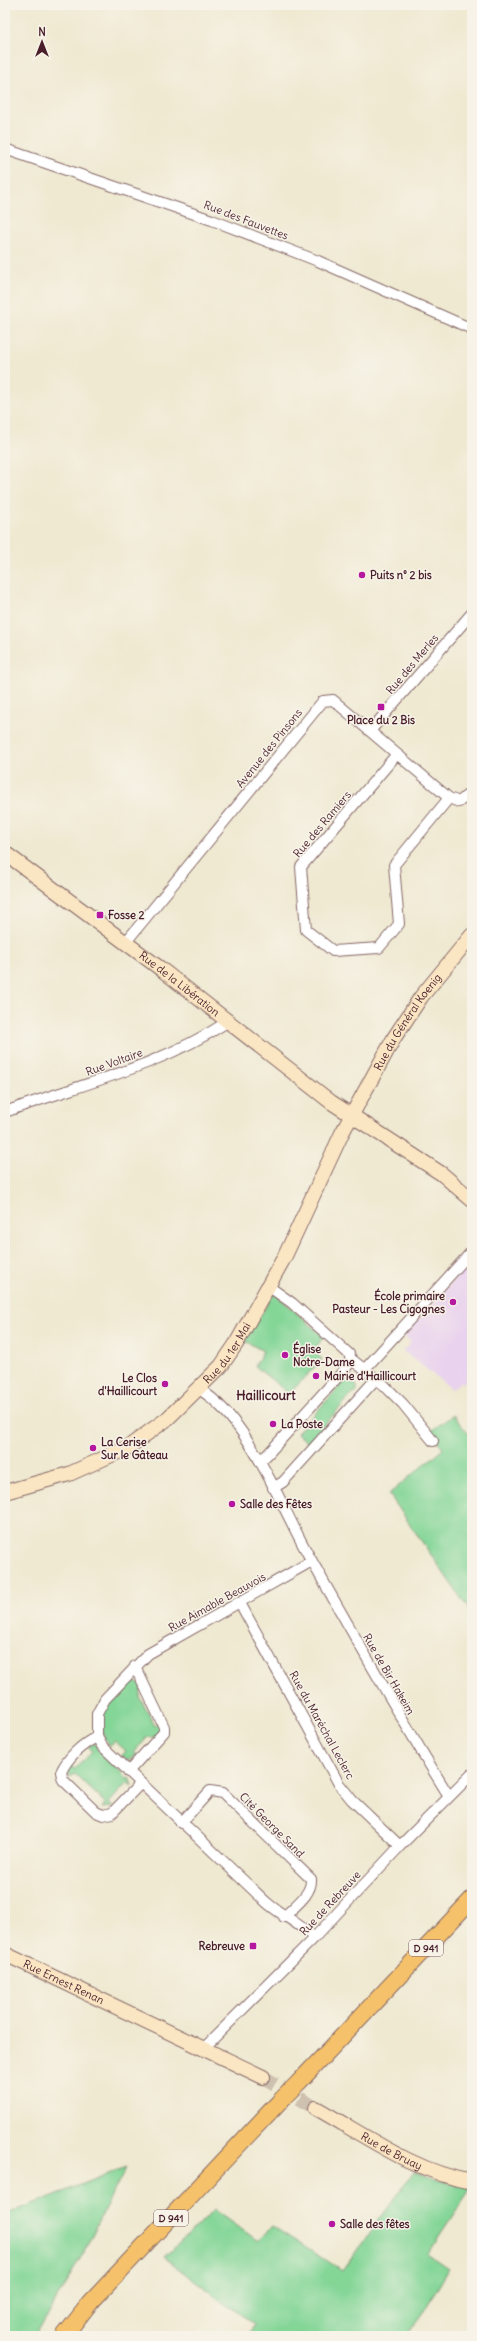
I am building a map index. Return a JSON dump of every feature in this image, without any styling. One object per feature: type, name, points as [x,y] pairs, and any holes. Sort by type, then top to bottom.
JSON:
[{"type":"main road","name":"D 941","points":[[64,2336],[90,2303],[472,1899]]},
{"type":"street","name":"Rue des Fauvettes","points":[[5,149],[219,223],[318,261],[472,328]]},
{"type":"street","name":"Rue des Merles","points":[[370,731],[472,613]]},
{"type":"street","name":"Avenue des Pinsons","points":[[125,943],[323,701],[334,700],[449,798],[459,802],[472,790]]},
{"type":"street","name":"Rue des Ramiers","points":[[397,754],[301,867],[306,930],[333,951],[379,948],[399,924],[394,865],[449,798]]},
{"type":"street","name":"Rue de la Libération","points":[[5,853],[352,1116],[442,1174],[472,1200]]},
{"type":"street","name":"Rue du Général Koenig","points":[[352,1116],[414,1008],[472,936]]},
{"type":"street","name":"Rue Voltaire","points":[[5,1112],[144,1065],[207,1036],[227,1022]]},
{"type":"street","name":"Rue du 1er Mai","points":[[5,1492],[69,1474],[127,1448],[167,1419],[199,1389],[229,1355],[268,1286],[352,1116]]},
{"type":"street","points":[[364,1370],[472,1251]]},
{"type":"street","points":[[268,1286],[326,1332],[349,1354],[351,1360],[375,1380],[384,1385],[403,1404],[433,1441]]},
{"type":"street","points":[[260,1459],[266,1456],[346,1368],[351,1360]]},
{"type":"street","points":[[273,1488],[283,1482],[375,1380]]},
{"type":"street","name":"Rue de Bir Hakeim","points":[[199,1389],[210,1395],[219,1405],[260,1459],[273,1488],[370,1666],[449,1796]]},
{"type":"street","name":"Rue Aimable Beauvois","points":[[135,1666],[148,1654],[312,1561]]},
{"type":"street","name":"Rue du Maréchal Leclerc","points":[[240,1603],[340,1784],[352,1800],[400,1846]]},
{"type":"street","points":[[128,1772],[164,1732],[164,1727],[135,1666],[105,1699],[97,1714],[97,1737],[102,1746],[128,1772],[140,1784],[181,1823],[284,1917],[303,1926],[314,1938]]},
{"type":"street","points":[[97,1737],[86,1742],[64,1765],[61,1772],[63,1780],[96,1812],[104,1815],[112,1813],[140,1784]]},
{"type":"street","name":"Rue de Rebreuve","points":[[204,2048],[314,1938],[400,1846],[472,1774]]},
{"type":"street","name":"Cité George Sand","points":[[181,1823],[210,1791],[223,1793],[310,1880],[311,1886],[308,1892],[284,1917]]},
{"type":"street","name":"Rue Ernest Renan","points":[[5,1954],[204,2048]]},
{"type":"street","points":[[204,2048],[263,2078]]},
{"type":"street","name":"Rue de Bruay","points":[[316,2108],[415,2165],[450,2178],[472,2182]]},
{"type":"shaded area","name":"École primaire Pasteur - Les Cigognes","points":[[472,1260],[472,1373],[462,1384],[460,1382],[452,1389],[403,1351],[411,1342],[404,1336]]},
{"type":"green space","points":[[274,1293],[324,1337],[316,1347],[318,1351],[316,1353],[322,1359],[289,1394],[255,1366],[263,1351],[245,1341]]},
{"type":"green space","points":[[342,1377],[347,1377],[357,1386],[357,1392],[352,1394],[308,1443],[297,1433],[341,1385]]},
{"type":"green space","points":[[453,1415],[472,1438],[472,1614],[389,1494],[443,1449],[431,1431]]},
{"type":"green space","points":[[129,1681],[140,1684],[142,1688],[140,1698],[155,1726],[159,1722],[160,1727],[157,1737],[147,1737],[133,1753],[138,1755],[129,1760],[121,1756],[126,1751],[115,1741],[109,1746],[102,1731],[101,1725],[105,1707],[113,1693],[119,1698],[128,1689],[124,1684]]},
{"type":"green space","points":[[97,1744],[97,1749],[127,1778],[129,1777],[132,1787],[127,1783],[109,1803],[113,1807],[102,1808],[105,1803],[75,1774],[70,1777],[68,1770],[70,1765],[75,1769],[92,1751],[88,1746]]},
{"type":"green space","points":[[126,2167],[80,2259],[35,2336],[5,2336],[5,2215]]},
{"type":"green space","points":[[414,2172],[444,2182],[471,2188],[427,2254],[449,2269],[421,2316],[406,2336],[248,2336],[254,2325],[164,2257],[215,2210],[258,2241],[272,2226],[342,2271]]},
{"type":"tunnel","points":[[263,2077],[316,2108]]},
{"type":"place","name":"Puits n° 2 bis","points":[[362,575]]},
{"type":"place","name":"Place du 2 Bis","points":[[381,707]]},
{"type":"place","name":"Fosse 2","points":[[100,915]]},
{"type":"place","name":"École primaire Pasteur - Les Cigognes","points":[[453,1302]]},
{"type":"place","name":"Église Notre-Dame","points":[[285,1355]]},
{"type":"place","name":"Mairie d'Haillicourt","points":[[316,1376]]},
{"type":"place","name":"Le Clos d'Haillicourt","points":[[165,1384]]},
{"type":"place","name":"La Poste","points":[[273,1424]]},
{"type":"place","name":"La Cerise Sur le Gâteau","points":[[93,1448]]},
{"type":"place","name":"Salle des Fêtes","points":[[232,1504]]},
{"type":"place","name":"Rebreuve","points":[[253,1946]]},
{"type":"place","name":"Salle des fêtes","points":[[332,2224]]},
{"type":"district","name":"Haillicourt","points":[[266,1395]]}]
